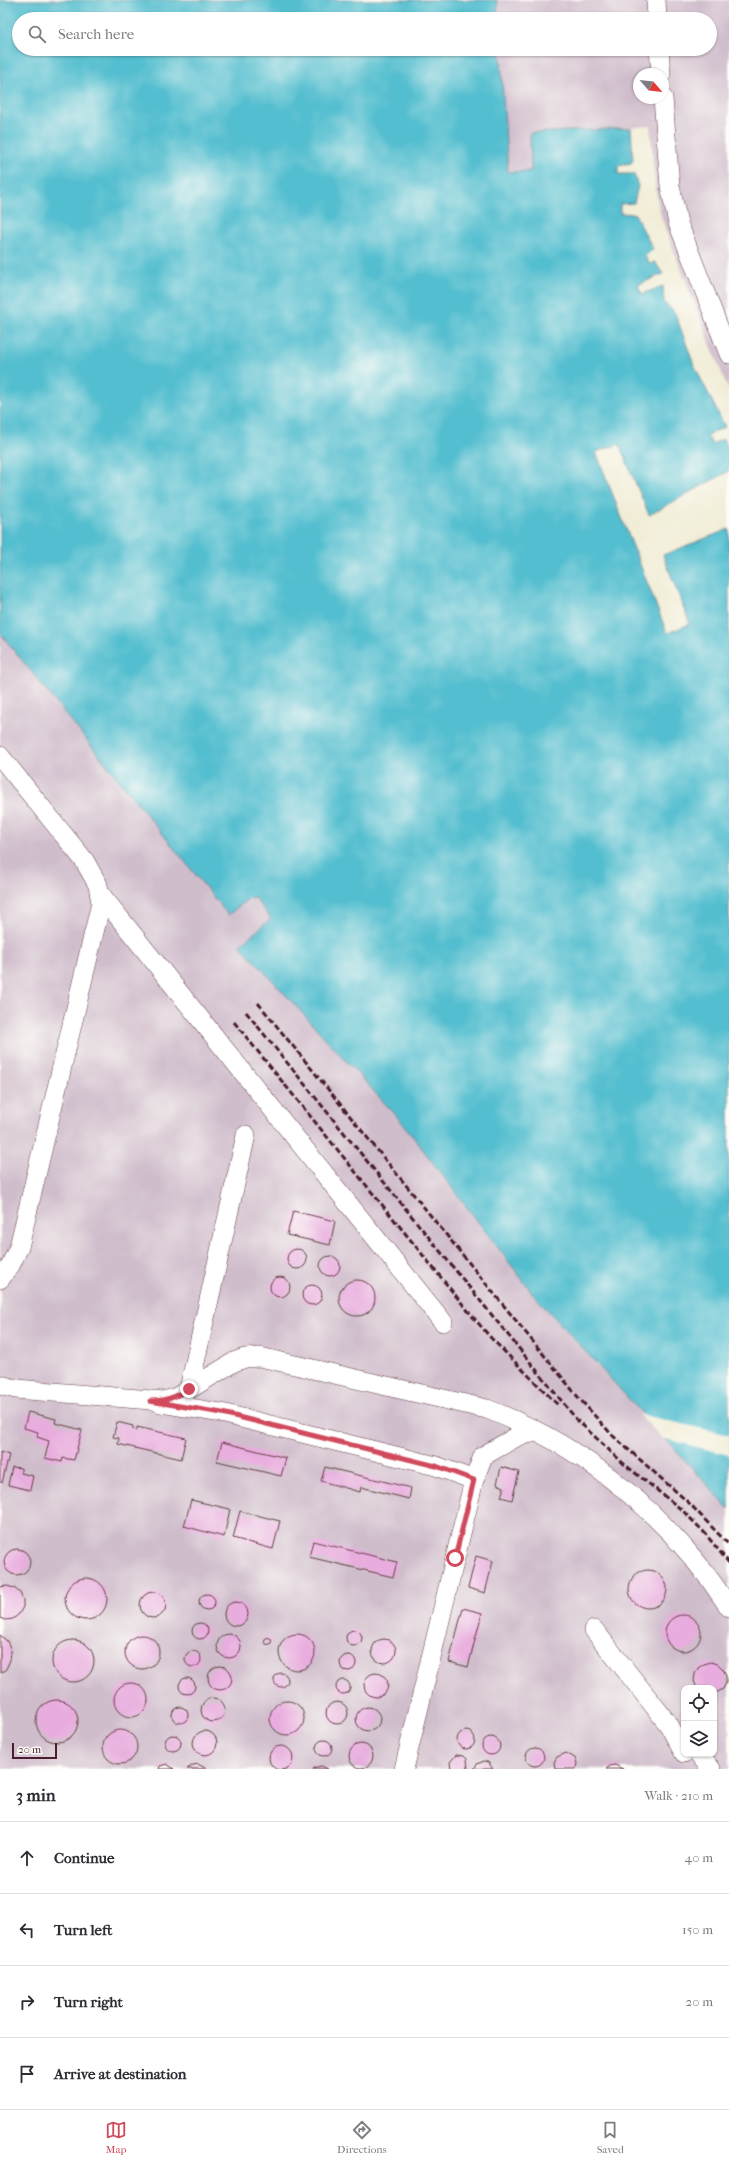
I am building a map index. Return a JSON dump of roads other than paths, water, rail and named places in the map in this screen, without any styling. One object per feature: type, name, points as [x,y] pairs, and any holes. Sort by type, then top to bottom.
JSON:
[{"type":"lane","points":[[656,0],[657,12]]},
{"type":"lane","points":[[660,56],[661,68]]},
{"type":"lane","points":[[663,104],[670,186],[678,223],[729,354]]},
{"type":"lane","points":[[0,756],[84,860],[94,874],[101,895],[443,1322]]},
{"type":"lane","points":[[0,1279],[10,1266],[19,1246],[97,924],[101,895]]},
{"type":"lane","points":[[189,1389],[246,1135]]},
{"type":"lane","points":[[150,1401],[163,1401],[175,1398],[234,1362],[245,1358],[260,1357],[487,1409],[510,1418],[537,1432],[610,1477],[647,1509],[698,1562],[729,1607]]},
{"type":"lane","points":[[0,1385],[16,1388],[150,1401],[229,1415],[436,1466],[474,1480]]},
{"type":"lane","points":[[404,1769],[474,1480],[482,1456],[518,1436],[537,1432]]},
{"type":"lane","points":[[594,1630],[669,1724],[681,1735]]},
{"type":"lane","points":[[669,1724],[681,1748]]},
{"type":"lane","points":[[686,1757],[696,1769]]},
{"type":"lane","points":[[701,1757],[710,1769]]},
{"type":"water","points":[[0,0],[497,0],[498,12],[12,12],[12,56],[500,56],[508,172],[531,171],[530,133],[631,128],[633,160],[631,163],[618,165],[618,174],[634,174],[638,186],[634,203],[620,204],[620,213],[635,214],[653,249],[645,256],[649,264],[655,262],[663,274],[638,285],[642,294],[663,286],[664,302],[675,313],[694,365],[725,427],[707,435],[712,444],[723,439],[729,450],[729,471],[649,515],[619,444],[596,452],[667,633],[690,624],[663,555],[729,529],[729,1509],[534,1295],[401,1121],[240,945],[271,919],[254,897],[249,898],[228,915],[0,633]]},
{"type":"railway","points":[[258,1003],[578,1397],[612,1435],[689,1503],[729,1545]]},
{"type":"railway","points":[[246,1012],[577,1420],[624,1464],[682,1510],[703,1531],[729,1563]]},
{"type":"railway","points":[[234,1022],[473,1317],[491,1338],[559,1406]]}]
